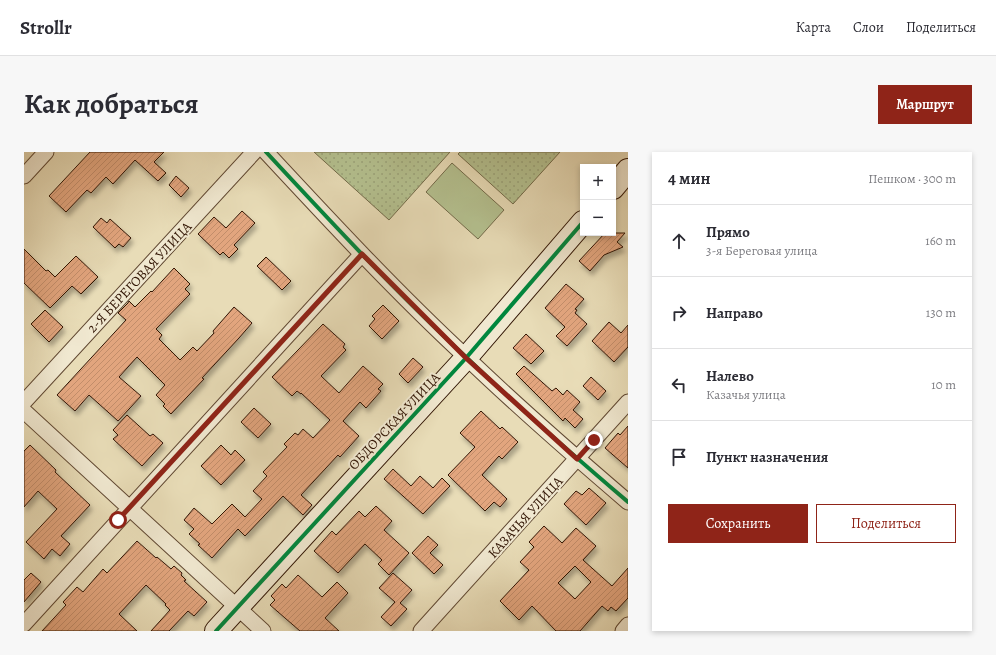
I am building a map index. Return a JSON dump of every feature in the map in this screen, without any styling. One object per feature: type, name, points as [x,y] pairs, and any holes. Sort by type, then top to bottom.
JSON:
[{"type":"street","points":[[24,176],[46,152]]},
{"type":"street","name":"2-Я БЕРЕГОВАЯ УЛИЦА","points":[[24,402],[254,152]]},
{"type":"street","points":[[266,152],[362,254],[466,358],[577,459],[628,502]]},
{"type":"street","points":[[616,184],[628,170]]},
{"type":"street","name":"ОБДОРСКАЯ УЛИЦА","points":[[216,631],[466,358],[580,225]]},
{"type":"street","points":[[24,624],[362,254]]},
{"type":"street","name":"КАЗАЧЬЯ УЛИЦА","points":[[421,631],[628,402]]},
{"type":"street","points":[[24,411],[263,631]]},
{"type":"street","points":[[623,631],[628,625]]},
{"type":"green space","points":[[314,152],[450,152],[389,220]]},
{"type":"green space","points":[[460,152],[560,152],[513,204],[458,154]]},
{"type":"green space","points":[[452,163],[504,210],[478,239],[426,192]]},
{"type":"building","points":[[90,152],[164,152],[154,162],[166,173],[158,181],[135,160],[113,184],[106,177],[91,193],[87,190],[66,212],[49,196]]},
{"type":"building","points":[[176,176],[189,188],[181,197],[169,185]]},
{"type":"building","points":[[242,211],[255,223],[234,245],[238,249],[229,258],[223,252],[220,255],[198,234],[214,217],[226,228]]},
{"type":"building","points":[[101,218],[107,223],[110,219],[131,238],[123,247],[119,244],[115,248],[93,227]]},
{"type":"building","points":[[616,233],[625,233],[617,242],[623,247],[604,255],[590,271],[579,261],[602,236],[616,236]]},
{"type":"building","points":[[24,249],[46,271],[48,270],[55,277],[76,256],[98,277],[81,294],[72,286],[50,308],[24,283]]},
{"type":"building","points":[[266,257],[291,281],[282,290],[257,266]]},
{"type":"building","points":[[174,268],[190,284],[185,289],[190,294],[156,329],[162,335],[159,339],[180,360],[193,347],[197,351],[214,333],[213,331],[234,307],[252,323],[202,378],[204,379],[171,414],[163,406],[165,404],[156,395],[165,385],[137,357],[119,377],[141,396],[118,421],[89,395],[75,411],[57,395],[126,320],[118,313],[129,301],[135,307],[151,291],[152,292]]},
{"type":"building","points":[[566,284],[584,299],[575,309],[577,310],[575,313],[587,324],[567,346],[556,336],[565,327],[545,308]]},
{"type":"building","points":[[383,305],[399,321],[382,339],[369,326],[375,319],[372,316]]},
{"type":"building","points":[[45,310],[63,327],[49,342],[31,324]]},
{"type":"building","points":[[609,322],[621,333],[628,325],[628,347],[614,362],[592,341]]},
{"type":"building","points":[[323,324],[345,344],[343,347],[346,350],[321,376],[339,393],[363,366],[383,384],[378,389],[381,391],[366,408],[360,402],[343,421],[359,436],[340,457],[338,455],[301,495],[312,505],[303,515],[283,496],[245,536],[238,529],[212,558],[189,534],[194,529],[184,520],[194,508],[212,524],[232,504],[245,517],[262,499],[253,491],[267,476],[263,472],[287,447],[284,444],[295,433],[298,435],[303,429],[313,438],[330,420],[301,393],[297,391],[292,396],[272,377]]},
{"type":"building","points":[[526,334],[544,351],[531,364],[513,348]]},
{"type":"building","points":[[413,358],[423,367],[408,383],[399,374]]},
{"type":"building","points":[[524,366],[552,391],[556,388],[563,395],[567,390],[580,402],[573,410],[583,419],[575,428],[565,418],[563,421],[516,374]]},
{"type":"building","points":[[591,377],[606,391],[598,400],[583,386]]},
{"type":"building","points":[[254,408],[271,424],[258,438],[241,422]]},
{"type":"building","points":[[481,411],[500,429],[502,427],[518,442],[502,459],[499,456],[482,475],[507,499],[500,507],[494,502],[485,511],[448,475],[475,447],[460,433]]},
{"type":"building","points":[[127,415],[150,436],[153,434],[163,443],[142,466],[113,439],[118,435],[113,430]]},
{"type":"building","points":[[628,426],[628,468],[605,448],[618,433],[620,435]]},
{"type":"building","points":[[30,445],[56,470],[55,472],[90,505],[61,536],[70,544],[60,556],[52,549],[44,559],[26,542],[57,509],[38,491],[24,507],[24,451]]},
{"type":"building","points":[[221,445],[231,455],[235,450],[245,460],[221,485],[201,466]]},
{"type":"building","points":[[393,469],[411,486],[420,476],[433,488],[442,478],[450,486],[423,514],[384,479]]},
{"type":"building","points":[[589,488],[606,503],[586,525],[564,504],[576,491],[582,495]]},
{"type":"building","points":[[376,506],[392,521],[384,530],[409,553],[389,575],[378,564],[382,560],[365,544],[338,573],[314,551],[332,531],[336,535],[359,511],[365,517]]},
{"type":"building","points":[[544,526],[562,543],[576,528],[596,546],[583,560],[612,586],[628,568],[628,598],[616,611],[611,607],[608,611],[602,606],[580,631],[556,631],[532,606],[519,620],[500,601],[529,570],[520,562],[534,547],[529,542]],"holes":[[[575,566],[591,582],[575,599],[558,583]]]},
{"type":"building","points":[[428,536],[438,545],[430,553],[443,565],[434,574],[412,553]]},
{"type":"building","points":[[137,541],[171,569],[174,566],[182,573],[181,575],[186,580],[184,581],[207,602],[194,616],[188,611],[169,631],[151,631],[170,610],[165,605],[166,604],[146,585],[119,614],[137,631],[42,631],[66,605],[63,602],[77,587],[83,592],[103,569],[107,573]]},
{"type":"building","points":[[31,573],[41,582],[24,602],[24,580]]},
{"type":"building","points":[[393,573],[412,590],[400,603],[407,609],[391,626],[381,617],[395,602],[379,588]]},
{"type":"building","points":[[298,575],[322,597],[337,582],[348,593],[325,618],[339,631],[300,631],[270,605],[275,600],[271,596],[282,584],[286,588]]},
{"type":"cycle path","points":[[266,152],[414,307],[486,376],[566,449],[628,502]]},
{"type":"cycle path","points":[[216,631],[466,358],[580,225]]},
{"type":"route","points":[[118,520],[362,254],[466,358],[577,459],[594,440]]}]
